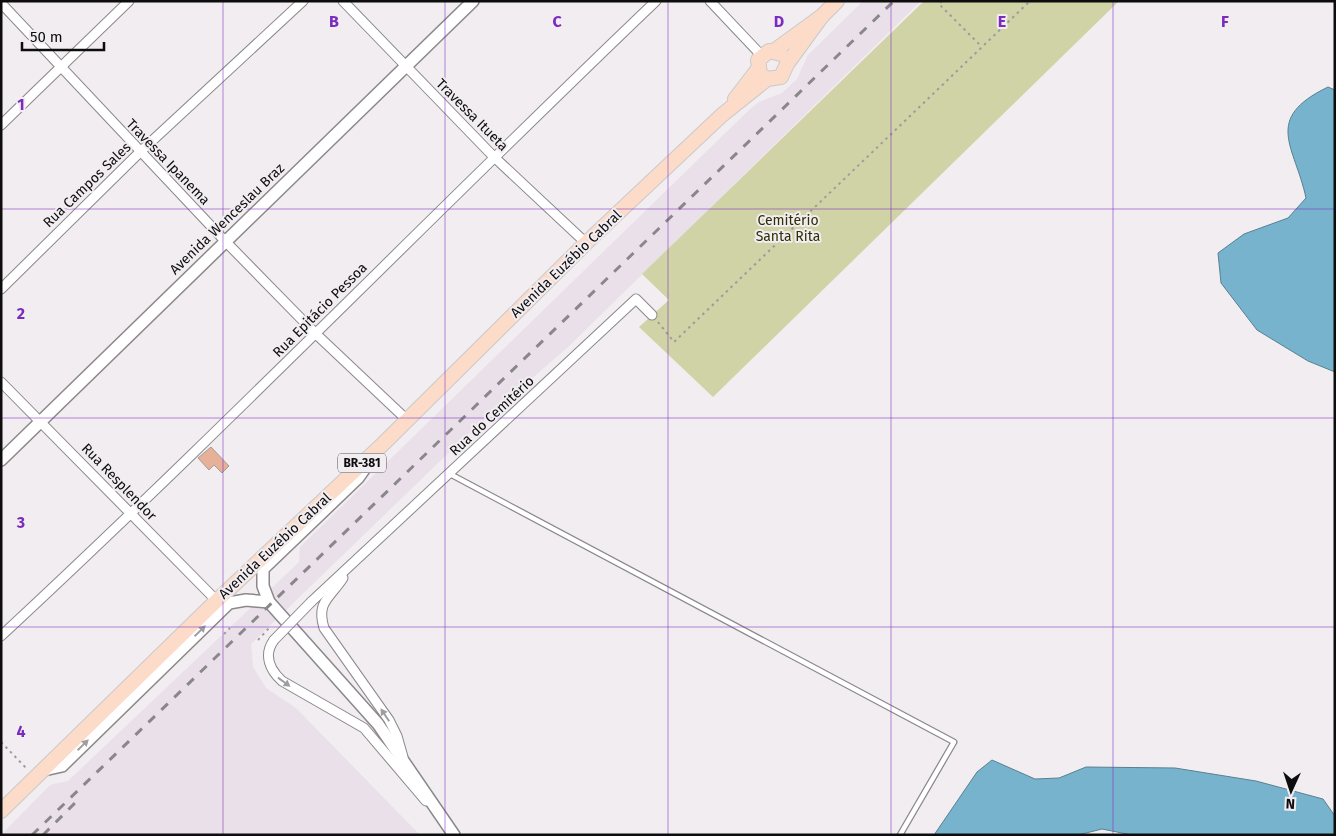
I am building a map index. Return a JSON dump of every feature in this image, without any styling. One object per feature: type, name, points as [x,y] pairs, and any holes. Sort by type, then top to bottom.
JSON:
[{"type":"main road","name":"Avenida Euzébio Cabral","points":[[1,811],[217,601],[384,443],[406,419],[586,243],[722,115],[765,64],[837,1]]},
{"type":"main road","name":"Avenida Euzébio Cabral","points":[[765,64],[781,77],[787,64],[822,16]]},
{"type":"main road","points":[[765,64],[783,55],[787,64]]},
{"type":"street","points":[[1,124],[128,1]]},
{"type":"street","name":"Rua Campos Sales","points":[[1,289],[140,152],[303,1]]},
{"type":"street","name":"Travessa Itueta","points":[[343,1],[405,67],[494,156],[586,243]]},
{"type":"street","name":"Avenida Wenceslau Braz","points":[[1,460],[473,1]]},
{"type":"street","name":"Rua Epitácio Pessoa","points":[[1,636],[131,515],[494,156],[656,1]]},
{"type":"street","points":[[710,1],[765,64]]},
{"type":"street","name":"Travessa Ipanema","points":[[1,3],[226,242],[316,334],[406,419]]},
{"type":"street","name":"Rua do Cemitério","points":[[440,815],[415,790],[364,728],[282,681],[269,663],[268,652],[274,640],[311,602],[350,568],[636,299],[652,315]]},
{"type":"street","name":"Rua Resplendor","points":[[1,382],[217,601]]},
{"type":"street","points":[[384,443],[358,478],[263,569],[263,586],[269,602],[378,724],[454,835]]},
{"type":"street","name":"Rua do Cemitério","points":[[350,568],[325,600],[320,616],[324,628],[389,720],[397,736],[403,760]]},
{"type":"street","points":[[40,774],[62,766],[229,603],[246,600],[269,602]]},
{"type":"lane","points":[[450,474],[954,742],[900,835]]},
{"type":"path","points":[[942,1],[940,4],[982,47]]},
{"type":"path","points":[[652,315],[674,342],[1030,1]]},
{"type":"path","points":[[224,634],[230,628]]},
{"type":"path","points":[[258,640],[269,628]]},
{"type":"path","points":[[1,742],[40,774]]},
{"type":"shaded area","points":[[863,1],[921,1],[568,347],[467,435],[251,644],[253,667],[266,688],[296,708],[420,835],[1,835],[50,785],[68,781],[299,562],[300,547],[750,109],[759,102],[782,93],[797,79],[808,55]]},
{"type":"green space","name":"Cemitério Santa Rita","points":[[924,1],[1119,1],[713,397],[639,327],[669,300],[642,274]]},
{"type":"water","points":[[1328,87],[1335,90],[1335,372],[1308,361],[1257,330],[1221,283],[1218,253],[1244,234],[1288,218],[1306,198],[1288,135],[1289,122],[1295,111],[1308,99]]},
{"type":"water","points":[[992,760],[1035,779],[1059,778],[1086,767],[1175,768],[1256,781],[1323,799],[1335,816],[1335,835],[1132,835],[1102,829],[1078,835],[934,835],[977,772]]},
{"type":"building","points":[[211,447],[229,466],[222,473],[214,465],[209,470],[198,458]]},
{"type":"railway","points":[[32,835],[894,1]]},
{"type":"railway","points":[[43,835],[80,798]]}]
